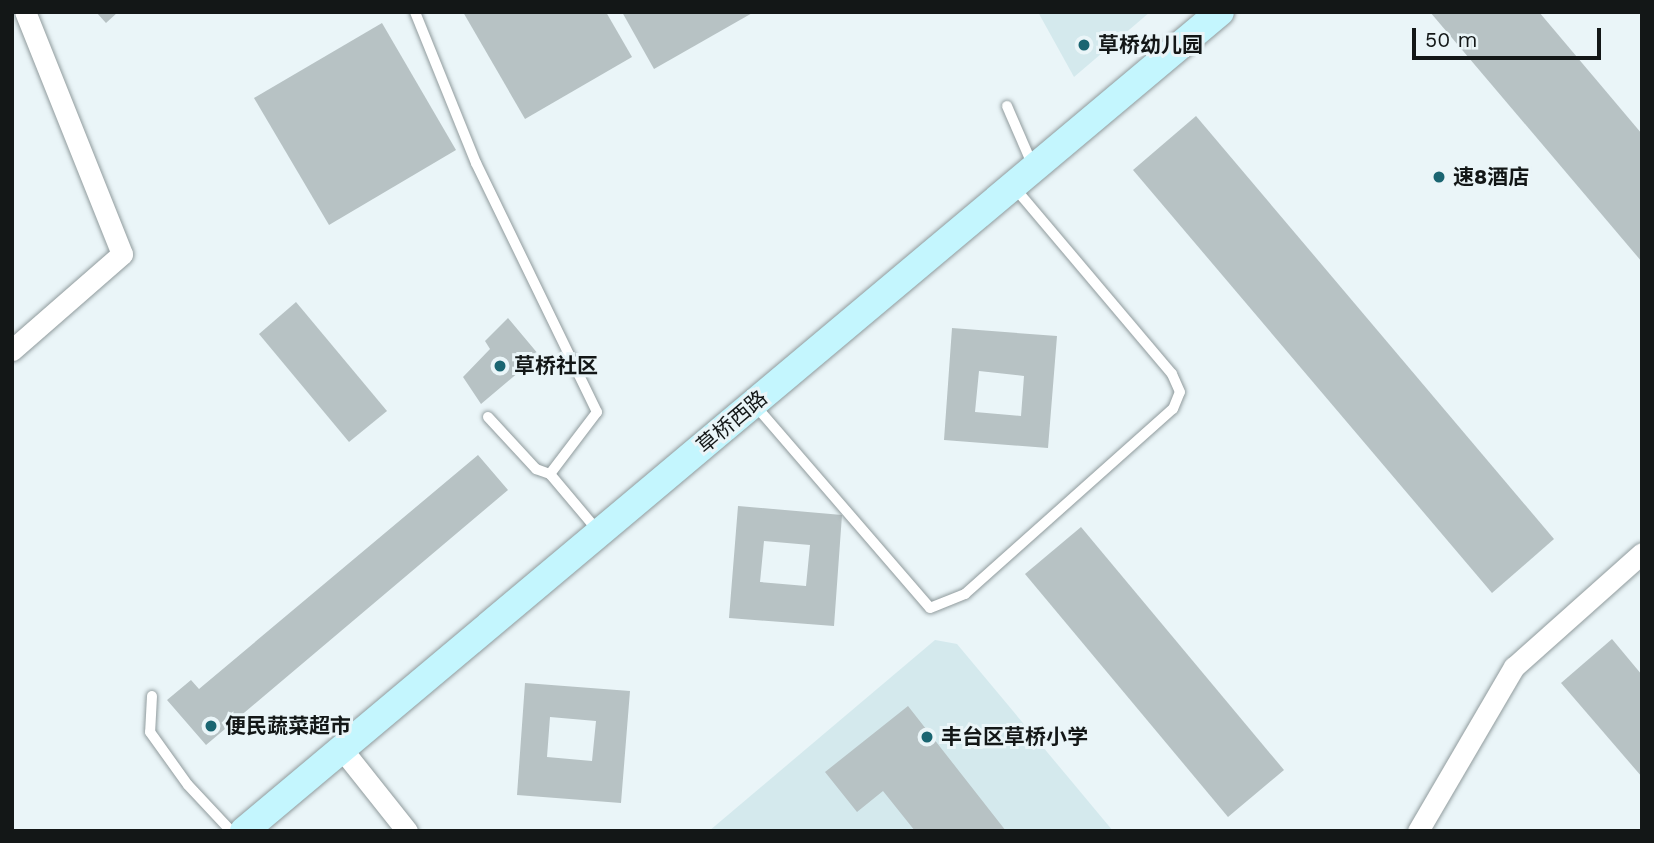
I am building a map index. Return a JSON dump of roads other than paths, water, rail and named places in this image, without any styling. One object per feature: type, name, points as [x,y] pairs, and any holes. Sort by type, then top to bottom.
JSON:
[{"type":"street","points":[[12,350],[122,254],[25,12]]},
{"type":"street","name":"草桥西路","points":[[244,831],[1220,12]]},
{"type":"street","points":[[1418,831],[1514,667],[1642,553]]},
{"type":"street","points":[[341,748],[407,831]]},
{"type":"lane","points":[[415,12],[476,163],[597,412],[550,474]]},
{"type":"lane","points":[[1007,106],[1034,169]]},
{"type":"lane","points":[[754,404],[930,608],[965,594],[1173,409],[1180,392],[1172,374],[1013,186]]},
{"type":"lane","points":[[488,417],[536,469],[550,474],[600,533]]},
{"type":"lane","points":[[152,696],[150,732],[188,785],[231,831]]},
{"type":"place","name":"草桥幼儿园","points":[[1084,45]]},
{"type":"place","name":"速8酒店","points":[[1439,177]]},
{"type":"place","name":"草桥社区","points":[[500,366]]},
{"type":"place","name":"便民蔬菜超市","points":[[211,726]]},
{"type":"place","name":"丰台区草桥小学","points":[[927,737]]}]
